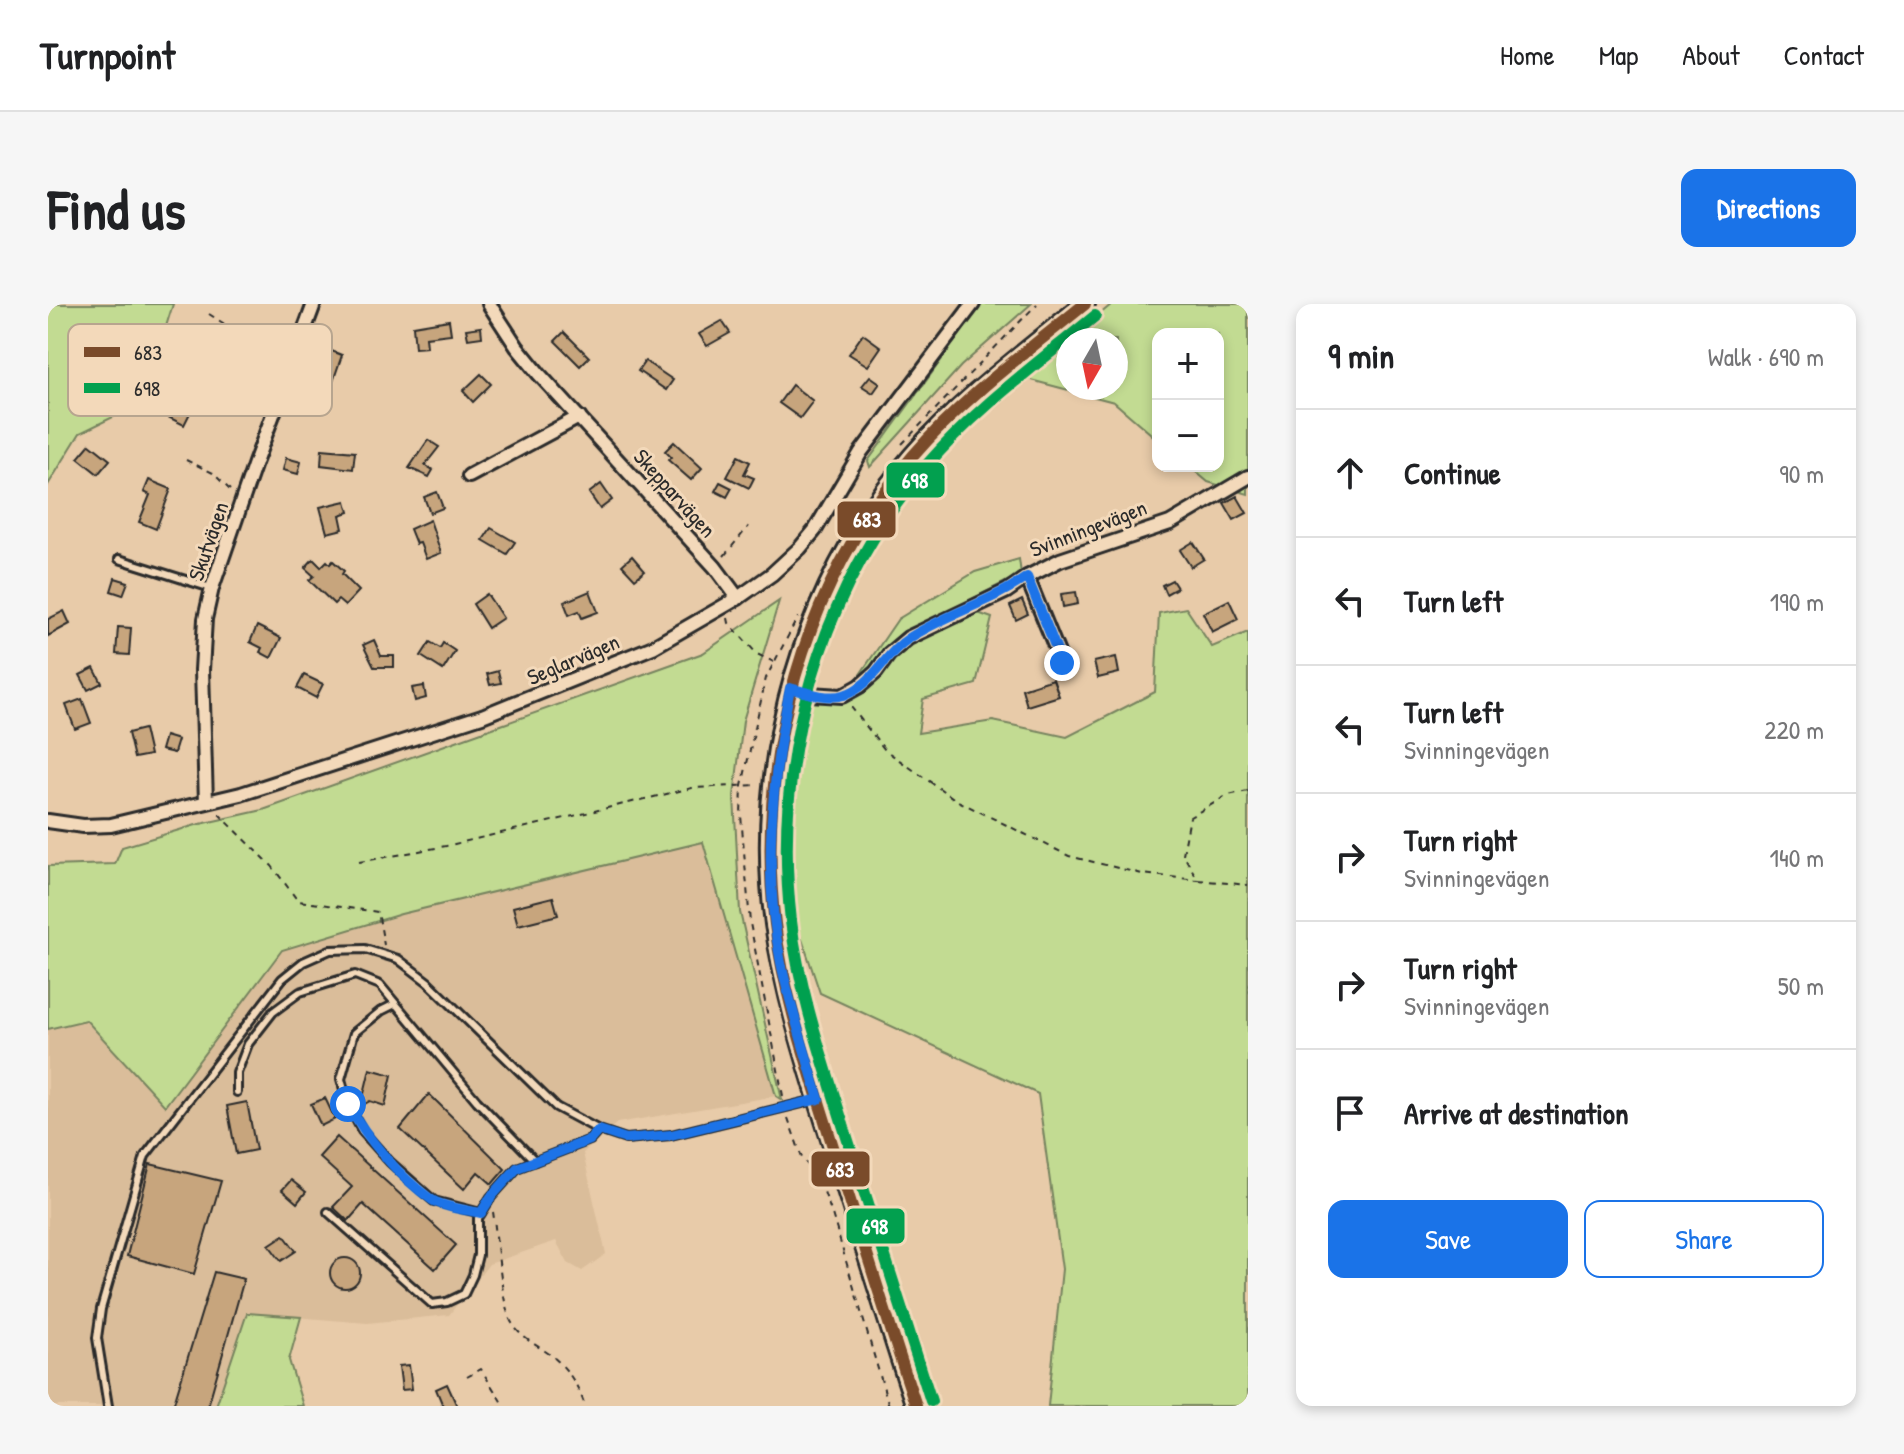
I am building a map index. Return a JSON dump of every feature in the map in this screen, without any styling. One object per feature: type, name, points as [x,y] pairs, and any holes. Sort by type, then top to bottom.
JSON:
[{"type":"main road","points":[[916,1406],[819,1099],[781,963],[770,843],[774,784],[790,688],[822,602],[862,526],[912,458],[970,398],[1085,304]]},
{"type":"street","name":"Skutvägen","points":[[306,324],[314,304]]},
{"type":"street","name":"Skepparvägen","points":[[489,304],[517,347],[715,567],[733,602]]},
{"type":"street","name":"Seglarvägen","points":[[48,821],[83,826],[134,822],[279,783],[530,698],[653,647],[733,602],[782,565],[815,530],[861,452],[973,304]]},
{"type":"street","name":"Skutvägen","points":[[206,802],[202,670],[205,619],[212,588],[272,416]]},
{"type":"street","points":[[469,476],[579,417]]},
{"type":"street","name":"Svinningevägen","points":[[842,696],[876,672],[889,654],[908,638],[1007,591],[1060,560],[1170,523],[1248,477]]},
{"type":"street","name":"Svinningevägen","points":[[1027,577],[1062,663]]},
{"type":"street","points":[[790,688],[810,694],[842,696]]},
{"type":"lane","points":[[119,559],[212,588]]},
{"type":"lane","points":[[108,1406],[97,1338],[101,1309],[145,1156],[282,979],[303,962],[330,950],[365,949],[398,959],[428,982],[556,1107],[599,1130],[626,1139],[671,1135],[819,1099]]},
{"type":"lane","points":[[237,1092],[237,1073],[248,1044],[273,1012],[300,992],[355,975],[380,985],[477,1101],[535,1161]]},
{"type":"lane","points":[[395,1004],[354,1033],[341,1079],[348,1104],[362,1131],[390,1162],[434,1201],[481,1213]]},
{"type":"lane","points":[[328,1212],[432,1304],[447,1302],[464,1294],[473,1275],[478,1255],[478,1218],[491,1197],[517,1168],[590,1140],[599,1130]]},
{"type":"path","points":[[901,445],[1037,304]]},
{"type":"path","points":[[209,314],[225,324]]},
{"type":"path","points":[[186,460],[213,473],[242,502]]},
{"type":"path","points":[[715,567],[749,526]]},
{"type":"path","points":[[733,602],[729,623],[757,654],[774,662]]},
{"type":"path","points":[[798,616],[766,678],[742,786],[741,815],[750,923],[785,1108],[802,1158],[819,1178],[832,1214],[889,1406]]},
{"type":"path","points":[[842,696],[885,750],[956,800],[1069,856],[1142,874],[1248,885]]},
{"type":"path","points":[[359,862],[446,846],[692,788],[774,784]]},
{"type":"path","points":[[1198,880],[1183,854],[1190,817],[1228,795],[1248,791]]},
{"type":"path","points":[[206,802],[272,866],[298,901],[378,912],[386,955]]},
{"type":"path","points":[[491,1197],[511,1322],[527,1341],[548,1352],[563,1367],[579,1386],[585,1406]]},
{"type":"path","points":[[467,1377],[481,1369],[504,1406]]},
{"type":"shaded area","points":[[704,842],[776,1096],[617,1123],[583,1153],[606,1254],[582,1271],[568,1263],[556,1241],[489,1264],[449,1315],[367,1323],[247,1313],[216,1406],[48,1406],[48,1029],[86,1019],[165,1106],[281,950],[401,914]]},
{"type":"green space","points":[[48,304],[173,304],[167,324],[68,324],[68,416],[115,416],[80,433],[48,485]]},
{"type":"green space","points":[[982,304],[1031,304],[961,366],[870,467],[868,461]]},
{"type":"green space","points":[[1112,304],[1248,304],[1248,494],[1208,482],[1196,472],[1224,472],[1224,328],[1152,328],[1152,435],[1114,402],[1106,400],[1128,400],[1128,328],[1083,328]]},
{"type":"green space","points":[[1056,351],[1056,387],[1023,378]]},
{"type":"green space","points":[[1019,559],[1021,574],[958,606],[992,618],[976,684],[923,699],[918,733],[993,721],[1067,737],[1155,692],[1159,613],[1186,608],[1212,647],[1248,632],[1248,1406],[1048,1406],[1062,1269],[1038,1094],[820,993],[783,882],[799,695],[850,689],[898,619],[975,572]]},
{"type":"green space","points":[[779,601],[743,721],[734,796],[740,912],[782,1100],[776,1096],[703,842],[401,914],[282,950],[165,1106],[86,1020],[48,1029],[48,866],[115,864],[122,847],[196,825],[263,810],[703,653]]},
{"type":"green space","points":[[247,1313],[301,1317],[289,1360],[303,1406],[216,1406]]},
{"type":"building","points":[[449,320],[451,334],[426,337],[427,347],[415,348],[413,326]]},
{"type":"building","points":[[722,321],[730,333],[707,346],[699,334]]},
{"type":"building","points":[[481,327],[482,337],[468,339],[466,329]]},
{"type":"building","points":[[564,332],[589,357],[580,366],[555,341]]},
{"type":"building","points":[[863,334],[881,347],[868,366],[849,354]]},
{"type":"building","points":[[332,351],[342,355],[332,384]]},
{"type":"building","points":[[645,361],[673,380],[666,390],[638,371]]},
{"type":"building","points":[[481,374],[491,384],[473,402],[463,391]]},
{"type":"building","points":[[870,376],[880,383],[873,393],[862,386]]},
{"type":"building","points":[[792,385],[813,401],[800,418],[779,403]]},
{"type":"building","points":[[166,416],[188,416],[184,425]]},
{"type":"building","points":[[428,440],[439,447],[425,465],[433,470],[429,477],[409,468]]},
{"type":"building","points":[[674,442],[702,468],[691,480],[668,460],[671,457],[665,451]]},
{"type":"building","points":[[90,444],[110,460],[98,474],[78,458]]},
{"type":"building","points":[[322,449],[355,452],[353,469],[321,465]]},
{"type":"building","points":[[738,456],[750,462],[744,474],[754,478],[749,488],[727,477]]},
{"type":"building","points":[[286,458],[301,462],[298,474],[283,470]]},
{"type":"building","points":[[149,480],[171,489],[156,529],[139,522],[150,495],[144,492]]},
{"type":"building","points":[[720,482],[732,488],[727,497],[715,491]]},
{"type":"building","points":[[601,484],[612,500],[600,509],[589,493]]},
{"type":"building","points":[[437,492],[443,508],[430,513],[424,497]]},
{"type":"building","points":[[1237,496],[1247,513],[1234,520],[1224,503]]},
{"type":"building","points":[[346,501],[349,512],[340,515],[343,529],[327,533],[320,507]]},
{"type":"building","points":[[430,520],[441,553],[426,559],[410,529]]},
{"type":"building","points":[[491,528],[515,542],[507,554],[483,540]]},
{"type":"building","points":[[1193,542],[1204,559],[1191,567],[1180,550]]},
{"type":"building","points":[[632,556],[645,571],[635,579],[622,565]]},
{"type":"building","points":[[313,559],[321,567],[327,561],[330,564],[333,561],[359,591],[345,606],[338,600],[334,604],[309,580],[314,576],[305,568]]},
{"type":"building","points":[[115,578],[128,582],[123,595],[111,591]]},
{"type":"building","points":[[1172,580],[1177,588],[1166,594],[1162,585]]},
{"type":"building","points":[[590,591],[598,612],[582,618],[579,611],[569,615],[564,602]]},
{"type":"building","points":[[1076,592],[1078,604],[1063,607],[1061,594]]},
{"type":"building","points":[[487,594],[503,618],[488,628],[473,604]]},
{"type":"building","points":[[1022,600],[1028,614],[1016,620],[1010,606]]},
{"type":"building","points":[[1229,600],[1238,619],[1212,632],[1203,613]]},
{"type":"building","points":[[64,611],[70,624],[48,636],[48,619]]},
{"type":"building","points":[[257,626],[281,638],[271,658],[260,652],[262,648],[250,642]]},
{"type":"building","points":[[118,627],[131,628],[129,655],[116,654]]},
{"type":"building","points":[[374,640],[381,656],[394,656],[394,667],[374,667],[363,645]]},
{"type":"building","points":[[430,642],[440,648],[443,643],[455,651],[443,670],[421,656]]},
{"type":"building","points":[[1116,657],[1119,673],[1098,678],[1094,662]]},
{"type":"building","points":[[94,668],[102,683],[88,690],[80,675]]},
{"type":"building","points":[[498,671],[501,683],[490,685],[487,674]]},
{"type":"building","points":[[304,675],[323,684],[316,698],[297,688]]},
{"type":"building","points":[[1053,679],[1059,696],[1027,706],[1022,689]]},
{"type":"building","points":[[424,686],[426,698],[415,701],[412,688]]},
{"type":"building","points":[[82,699],[91,723],[75,729],[66,705]]},
{"type":"building","points":[[144,729],[150,755],[134,758],[128,733]]},
{"type":"building","points":[[165,736],[178,740],[174,753],[161,750]]},
{"type":"building","points":[[553,897],[558,915],[518,925],[513,907]]},
{"type":"building","points":[[370,1069],[392,1075],[385,1106],[370,1101],[361,1106]]},
{"type":"building","points":[[429,1094],[505,1169],[492,1184],[478,1172],[464,1189],[400,1129]]},
{"type":"building","points":[[325,1098],[335,1119],[321,1126],[311,1104]]},
{"type":"building","points":[[247,1102],[256,1150],[236,1154],[227,1106]]},
{"type":"building","points":[[337,1137],[456,1245],[435,1269],[363,1204],[348,1221],[333,1207],[352,1187],[319,1157]]},
{"type":"building","points":[[150,1164],[221,1181],[194,1274],[127,1256]]},
{"type":"building","points":[[291,1180],[306,1192],[297,1203],[282,1190]]},
{"type":"building","points":[[284,1235],[296,1251],[281,1261],[269,1245]]},
{"type":"building","points":[[345,1258],[356,1262],[360,1273],[356,1284],[345,1288],[334,1284],[330,1273],[334,1262]]},
{"type":"building","points":[[214,1272],[244,1279],[208,1406],[173,1406]]},
{"type":"building","points":[[409,1365],[412,1389],[402,1390],[399,1366]]},
{"type":"building","points":[[447,1384],[457,1406],[443,1406],[436,1389]]},
{"type":"transit line","name":"683","points":[[916,1406],[813,1083],[784,978],[775,924],[771,861],[773,798],[781,736],[796,675],[816,616],[843,560],[875,506],[932,435],[996,376],[1085,304]]},
{"type":"transit line","name":"698","points":[[931,1401],[828,1077],[800,973],[791,921],[787,860],[789,799],[797,738],[811,679],[831,622],[857,567],[889,515],[926,466],[965,425],[1095,316]]},
{"type":"route","points":[[348,1104],[362,1131],[390,1162],[434,1201],[481,1213],[517,1168],[590,1140],[599,1130],[626,1139],[671,1135],[819,1099],[781,963],[772,879],[772,806],[790,688],[810,694],[842,696],[876,672],[889,654],[908,638],[1007,591],[1027,577],[1062,663]]}]
